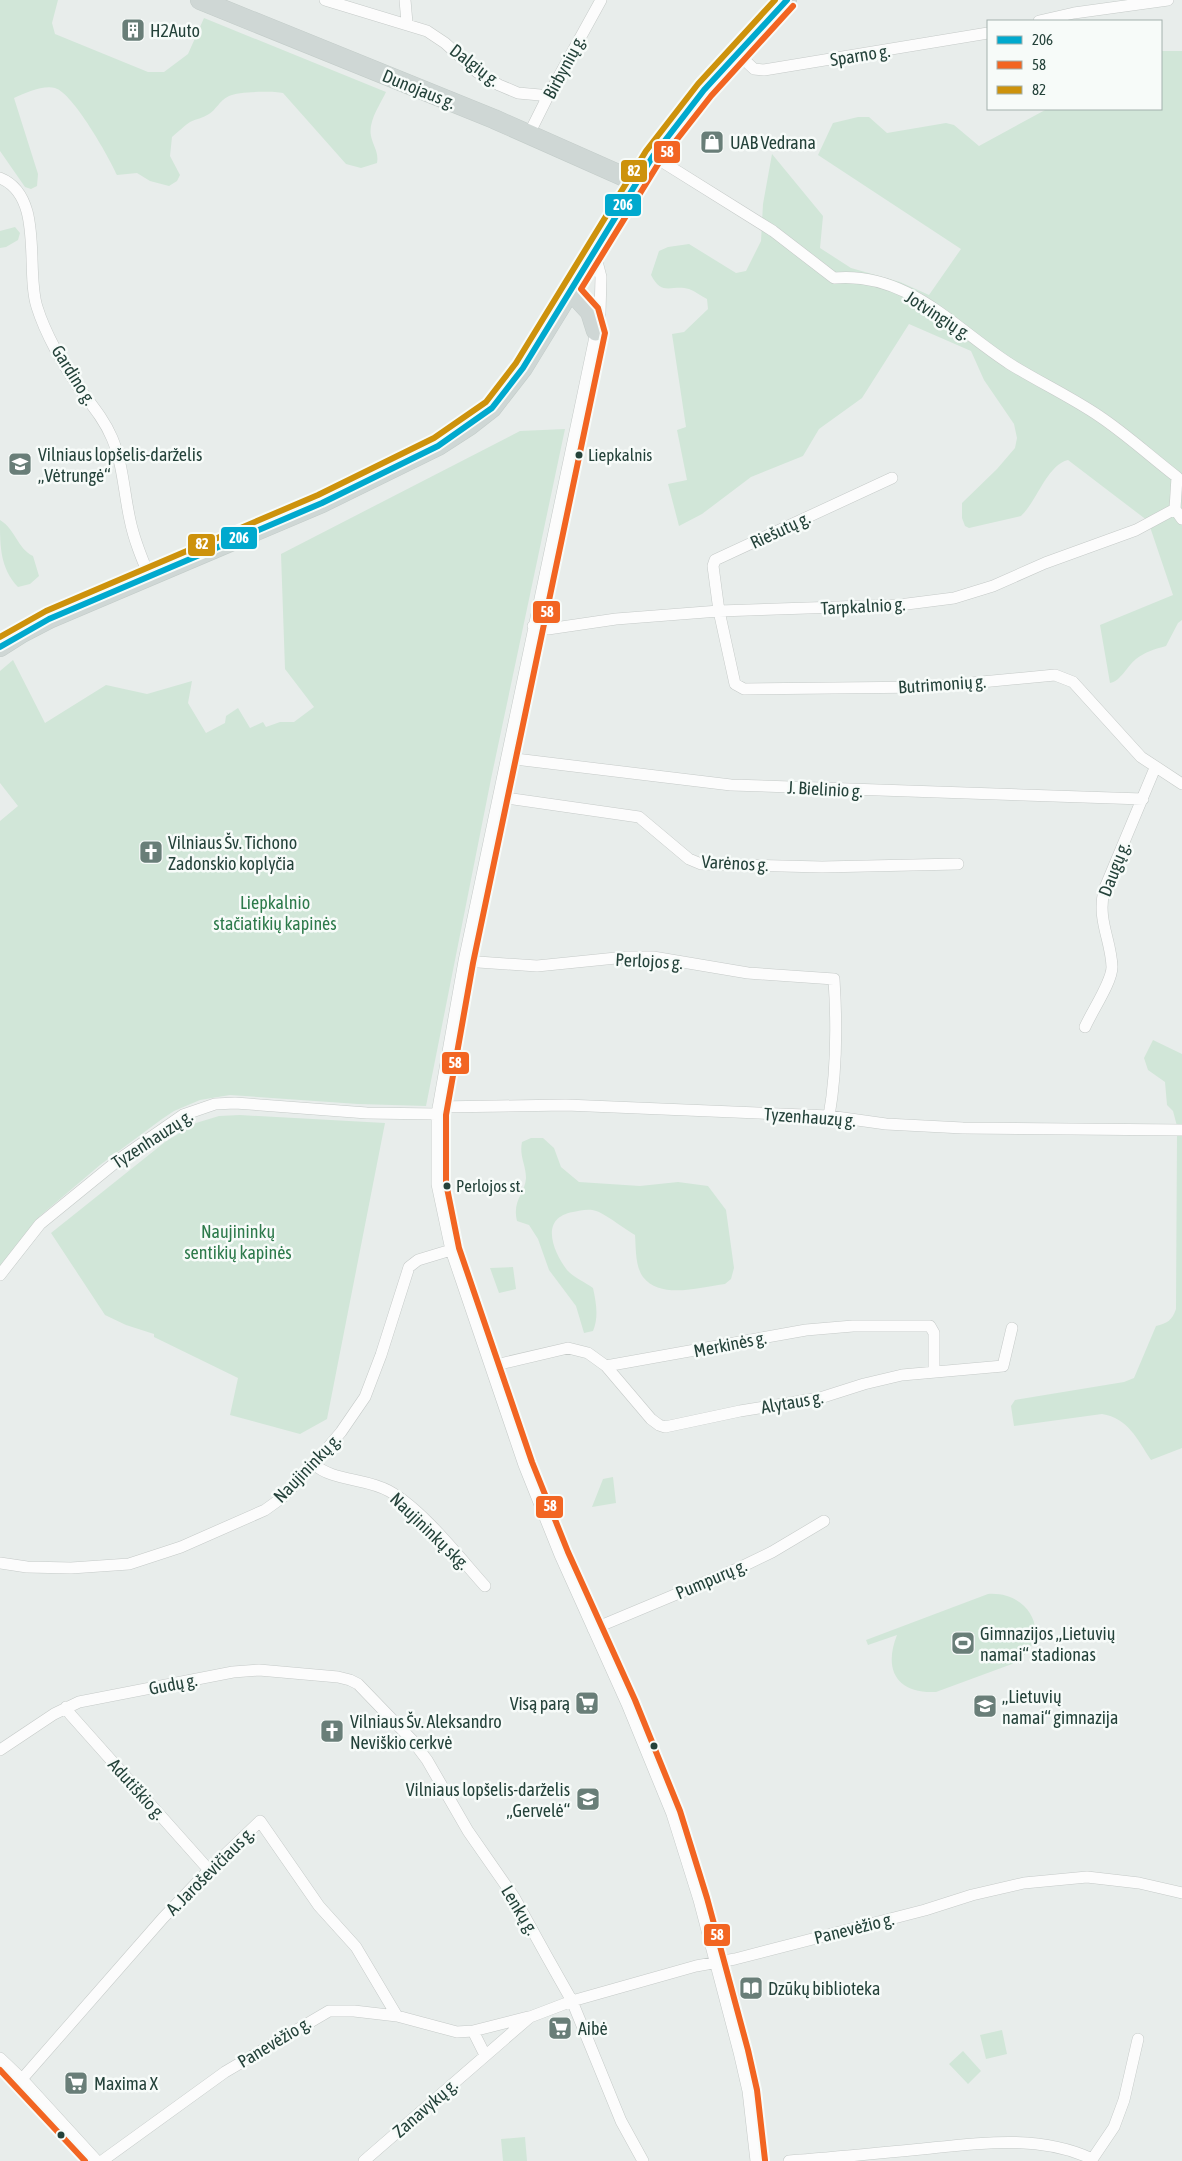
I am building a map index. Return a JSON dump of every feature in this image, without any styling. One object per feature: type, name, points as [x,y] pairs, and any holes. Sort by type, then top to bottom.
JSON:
[{"type":"main road","name":"Dunojaus g.","points":[[200,0],[529,134],[636,182]]},
{"type":"main road","points":[[0,647],[22,632],[49,619],[150,578],[322,503],[438,446],[469,426],[502,397],[526,363],[653,156],[699,96],[787,0]]},
{"type":"main road","points":[[570,290],[590,312],[596,331]]},
{"type":"street","name":"Dalgių g.","points":[[324,0],[406,23],[435,35],[477,72],[499,85],[518,93],[540,95],[547,98]]},
{"type":"street","points":[[405,0],[406,23]]},
{"type":"street","name":"Birbynių g.","points":[[529,134],[600,0]]},
{"type":"street","points":[[1043,20],[1074,13],[1168,0]]},
{"type":"street","name":"Sparno g.","points":[[737,53],[754,69],[764,70],[987,33]]},
{"type":"street","name":"Jotvingių g.","points":[[653,156],[773,231],[834,278],[850,277],[883,282],[928,304],[1009,363],[1099,416],[1179,472],[1175,508]]},
{"type":"street","name":"Gardino g.","points":[[0,178],[17,190],[25,204],[30,223],[33,289],[37,307],[64,365],[106,424],[113,440],[130,522],[150,578]]},
{"type":"street","points":[[594,250],[602,286],[596,331],[464,960],[437,1110],[437,1184],[451,1250],[524,1465],[560,1555],[672,1814],[699,1900],[748,2091],[756,2161]]},
{"type":"street","name":"Riešutų g.","points":[[719,611],[713,566],[718,558],[892,478]]},
{"type":"street","points":[[1175,508],[1182,519]]},
{"type":"street","name":"Tarpkalnio g.","points":[[534,626],[548,629],[616,619],[719,611],[899,605],[954,598],[993,586],[1053,560],[1136,530],[1175,508]]},
{"type":"street","name":"Butrimonių g.","points":[[719,611],[735,684],[744,689],[929,687],[1055,676],[1073,682],[1141,758],[1182,784]]},
{"type":"street","name":"J. Bielinio g.","points":[[507,758],[731,785],[955,794],[1143,798]]},
{"type":"street","name":"Daugų g.","points":[[1085,1027],[1092,1009],[1110,981],[1112,967],[1104,930],[1101,903],[1104,890],[1155,768]]},
{"type":"street","name":"Varėnos g.","points":[[499,797],[639,817],[689,859],[701,864],[822,867],[958,864]]},
{"type":"street","name":"Perlojos g.","points":[[464,960],[537,966],[626,957],[653,957],[748,973],[834,979],[837,1020],[835,1074],[829,1116]]},
{"type":"street","name":"Tyzenhauzų g.","points":[[0,1274],[40,1224],[120,1158],[190,1112],[215,1104],[235,1103],[367,1113],[566,1105],[829,1116],[886,1124],[963,1128],[1182,1130]]},
{"type":"street","name":"Naujininkų g.","points":[[0,1563],[27,1567],[71,1568],[112,1566],[147,1559],[219,1532],[266,1510],[283,1497],[314,1464],[341,1432],[365,1397],[381,1355],[409,1267],[418,1260],[451,1250]]},
{"type":"street","name":"Merkinės g.","points":[[606,1366],[806,1330],[853,1326],[930,1326],[934,1333],[934,1372]]},
{"type":"street","name":"Alytaus g.","points":[[606,1366],[651,1419],[665,1427],[740,1411],[820,1398],[864,1384],[902,1375],[1002,1366],[1012,1328]]},
{"type":"street","points":[[491,1366],[568,1348],[588,1353],[606,1366]]},
{"type":"street","name":"Naujininkų skg.","points":[[314,1464],[320,1470],[366,1481],[396,1495],[438,1534],[485,1586]]},
{"type":"street","name":"Pumpurų g.","points":[[593,1629],[739,1568],[772,1552],[824,1521]]},
{"type":"street","name":"Gudų g.","points":[[0,1750],[66,1707],[98,1698],[251,1670],[338,1677],[358,1684]]},
{"type":"street","name":"Lenkų g.","points":[[358,1684],[412,1740],[427,1760],[468,1831],[514,1897],[572,2002],[621,2121],[643,2161]]},
{"type":"street","name":"Adutiškio g.","points":[[66,1707],[76,1721],[209,1870]]},
{"type":"street","name":"A. Jaroševičiaus g.","points":[[22,2079],[164,1918],[209,1870],[260,1821],[319,1906],[356,1947],[398,2016]]},
{"type":"street","name":"Panevėžio g.","points":[[102,2161],[205,2086],[329,2011],[354,2011],[398,2016],[457,2032],[473,2031],[530,2017],[572,2002],[679,1970],[869,1925],[972,1895],[1024,1883],[1087,1877],[1122,1880],[1182,1893]]},
{"type":"street","name":"Panevėžio g.","points":[[486,2055],[530,2017]]},
{"type":"street","points":[[473,2031],[486,2055]]},
{"type":"street","points":[[789,2161],[1010,2141],[1048,2146],[1081,2154],[1092,2160],[1114,2127],[1124,2100],[1138,2039]]},
{"type":"street","name":"Zanavykų g.","points":[[364,2161],[486,2055]]},
{"type":"street","points":[[0,2058],[22,2079],[97,2161]]},
{"type":"green space","points":[[0,0],[58,0],[52,23],[55,34],[148,72],[164,72],[188,54],[204,18],[386,92],[371,125],[371,136],[377,152],[377,163],[361,168],[346,164],[283,93],[256,92],[229,96],[211,112],[204,117],[190,122],[172,137],[170,156],[180,175],[177,181],[169,186],[150,181],[137,173],[117,175],[99,141],[71,101],[63,92],[50,87],[34,90],[14,98],[38,174],[37,186],[31,189],[25,187],[0,151]]},
{"type":"green space","points":[[1162,51],[1182,51],[1182,620],[1178,623],[1166,646],[1139,657],[1121,676],[1110,683],[1100,625],[1173,595],[1148,521],[1068,460],[1061,463],[1048,476],[1021,516],[969,528],[965,526],[962,518],[962,503],[997,469],[1015,448],[1017,438],[1014,424],[984,380],[971,351],[909,324],[862,398],[819,429],[803,456],[751,477],[702,514],[679,526],[668,484],[687,480],[677,430],[686,427],[672,334],[684,332],[708,309],[707,299],[694,291],[683,288],[663,288],[655,282],[651,275],[659,251],[668,247],[689,244],[736,273],[746,271],[761,241],[763,204],[772,154],[823,216],[820,248],[851,268],[900,282],[929,295],[961,249],[818,155],[833,123],[858,117],[869,117],[887,133],[946,123],[954,125],[979,146],[1045,110],[1162,110]]},
{"type":"green space","points":[[15,227],[20,233],[18,240],[6,247],[0,248],[0,231]]},
{"type":"green space","name":"Liepkalnio stačiatikių kapinės","points":[[565,429],[491,779],[426,1106],[358,1104],[230,1095],[200,1100],[174,1111],[100,1165],[40,1216],[0,1266],[0,821],[18,806],[0,783],[0,671],[13,660],[45,723],[106,685],[147,694],[192,681],[188,703],[206,733],[225,723],[226,716],[238,708],[250,728],[263,722],[266,727],[280,722],[294,722],[314,707],[285,669],[281,554],[520,431]]},
{"type":"green space","points":[[0,520],[10,529],[23,548],[33,556],[39,576],[30,584],[18,587],[4,564],[1,548]]},
{"type":"green space","points":[[1153,1040],[1182,1054],[1182,1126],[1177,1126],[1173,1111],[1167,1105],[1165,1082],[1148,1070],[1144,1058]]},
{"type":"green space","name":"Naujininkų sentikių kapinės","points":[[240,1115],[385,1123],[327,1419],[300,1434],[230,1415],[238,1378],[154,1337],[154,1334],[126,1325],[105,1315],[51,1233],[165,1142],[196,1123],[219,1116]]},
{"type":"green space","points":[[1177,1135],[1182,1135],[1182,1448],[1151,1460],[1136,1437],[1125,1425],[1111,1416],[1102,1414],[1014,1426],[1011,1406],[1015,1400],[1124,1382],[1134,1378],[1156,1326],[1166,1322],[1173,1316],[1176,1309]]},
{"type":"green space","points":[[531,1138],[543,1138],[554,1148],[561,1167],[579,1182],[640,1186],[678,1182],[708,1186],[726,1210],[734,1268],[731,1279],[725,1284],[693,1289],[670,1290],[660,1288],[651,1284],[640,1273],[636,1257],[635,1235],[596,1211],[583,1210],[562,1215],[552,1228],[552,1236],[557,1254],[570,1273],[593,1288],[596,1310],[595,1326],[593,1331],[584,1333],[576,1306],[549,1270],[538,1239],[529,1225],[517,1221],[517,1202],[526,1178],[521,1152],[522,1142]]},
{"type":"green space","points":[[513,1267],[516,1289],[499,1293],[490,1268]]},
{"type":"green space","points":[[613,1477],[616,1503],[592,1507],[603,1479]]},
{"type":"green space","name":"Gimnazijos „Lietuvių namai“ stadionas","points":[[988,1594],[1004,1595],[1017,1600],[1027,1609],[1033,1619],[1035,1631],[1033,1643],[1025,1654],[1012,1664],[936,1692],[923,1692],[911,1689],[903,1684],[893,1669],[893,1648],[897,1635],[868,1645],[866,1640]]},
{"type":"green space","points":[[1002,2030],[1007,2054],[986,2059],[980,2035]]},
{"type":"green space","points":[[963,2051],[981,2071],[968,2084],[949,2064]]},
{"type":"green space","points":[[525,2137],[527,2161],[503,2161],[501,2139]]},
{"type":"transit line","name":"82","points":[[0,637],[46,611],[318,495],[434,438],[486,402],[516,363],[646,151],[698,84],[775,0]]},
{"type":"transit line","name":"206","points":[[0,647],[49,619],[322,503],[438,446],[492,408],[523,368],[653,156],[704,90],[787,0]]},
{"type":"transit line","name":"58","points":[[765,2160],[757,2090],[748,2050],[707,1898],[680,1811],[635,1700],[568,1552],[532,1462],[459,1248],[446,1183],[446,1115],[473,963],[605,333],[598,308],[581,289],[660,161],[711,96],[793,6]]},
{"type":"transit line","name":"58","points":[[0,2070],[85,2161]]},
{"type":"place","name":"H2Auto","points":[[133,30]]},
{"type":"place","name":"UAB Vedrana","points":[[712,142]]},
{"type":"place","name":"Liepkalnis","points":[[579,455]]},
{"type":"place","name":"Vilniaus lopšelis-darželis „Vėtrungė“","points":[[20,464]]},
{"type":"place","name":"Vilniaus Šv. Tichono Zadonskio koplyčia","points":[[151,852]]},
{"type":"place","name":"Perlojos st.","points":[[447,1186]]},
{"type":"place","name":"Gimnazijos „Lietuvių namai“ stadionas","points":[[963,1643]]},
{"type":"place","name":"Visą parą","points":[[587,1703]]},
{"type":"place","name":"„Lietuvių namai“ gimnazija","points":[[985,1706]]},
{"type":"place","name":"Vilniaus Šv. Aleksandro Neviškio cerkvė","points":[[332,1731]]},
{"type":"place","name":"Vilniaus lopšelis-darželis „Gervelė“","points":[[588,1799]]},
{"type":"place","name":"Dzūkų biblioteka","points":[[751,1988]]},
{"type":"place","name":"Aibė","points":[[560,2028]]},
{"type":"place","name":"Maxima X","points":[[76,2083]]}]
